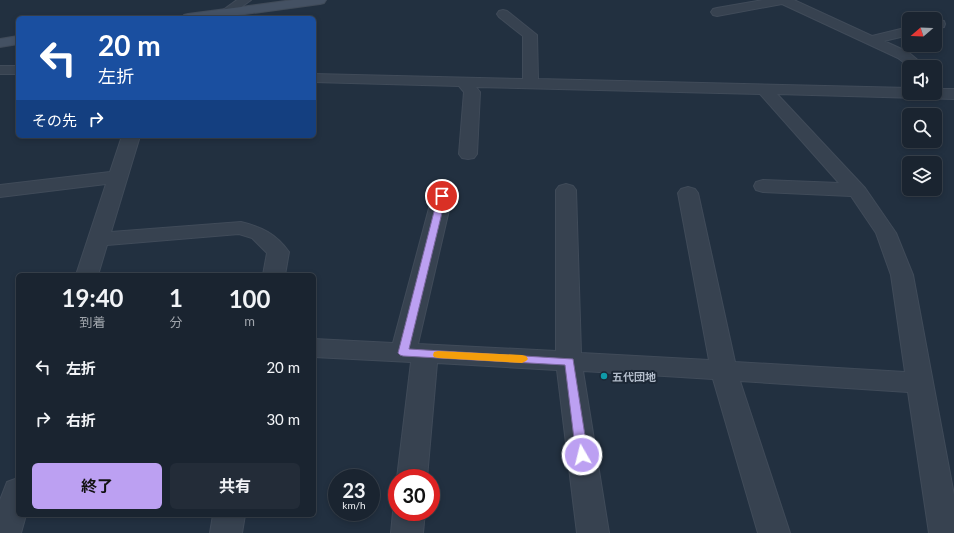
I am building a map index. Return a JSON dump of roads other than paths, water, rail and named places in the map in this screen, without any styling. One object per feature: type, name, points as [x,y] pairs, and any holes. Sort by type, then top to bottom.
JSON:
[{"type":"street","points":[[221,16],[245,0]]},
{"type":"street","points":[[221,16],[320,0]]},
{"type":"street","points":[[717,12],[784,0],[903,55],[910,60]]},
{"type":"street","points":[[502,14],[530,35],[530,83]]},
{"type":"street","points":[[870,40],[902,33]]},
{"type":"street","points":[[0,43],[16,40]]},
{"type":"street","points":[[0,70],[16,70]]},
{"type":"street","points":[[316,78],[902,93]]},
{"type":"street","points":[[464,82],[472,92],[468,154]]},
{"type":"street","points":[[942,85],[954,94]]},
{"type":"street","points":[[764,89],[854,189],[886,233],[902,275],[945,533]]},
{"type":"street","points":[[942,94],[954,94]]},
{"type":"street","points":[[88,273],[130,138]]},
{"type":"street","points":[[0,190],[118,177]]},
{"type":"street","points":[[763,186],[854,189]]},
{"type":"street","points":[[566,190],[569,361],[593,533]]},
{"type":"street","points":[[688,193],[724,371],[774,533]]},
{"type":"street","points":[[412,469],[414,353],[442,196]]},
{"type":"street","points":[[98,239],[241,228],[259,234],[278,252],[274,273]]},
{"type":"street","points":[[316,348],[569,361],[920,383]]},
{"type":"street","points":[[5,533],[16,497]]},
{"type":"street","points":[[226,533],[229,517]]},
{"type":"street","points":[[407,533],[408,521]]},
{"type":"place","name":"五代団地","points":[[604,376]]}]
